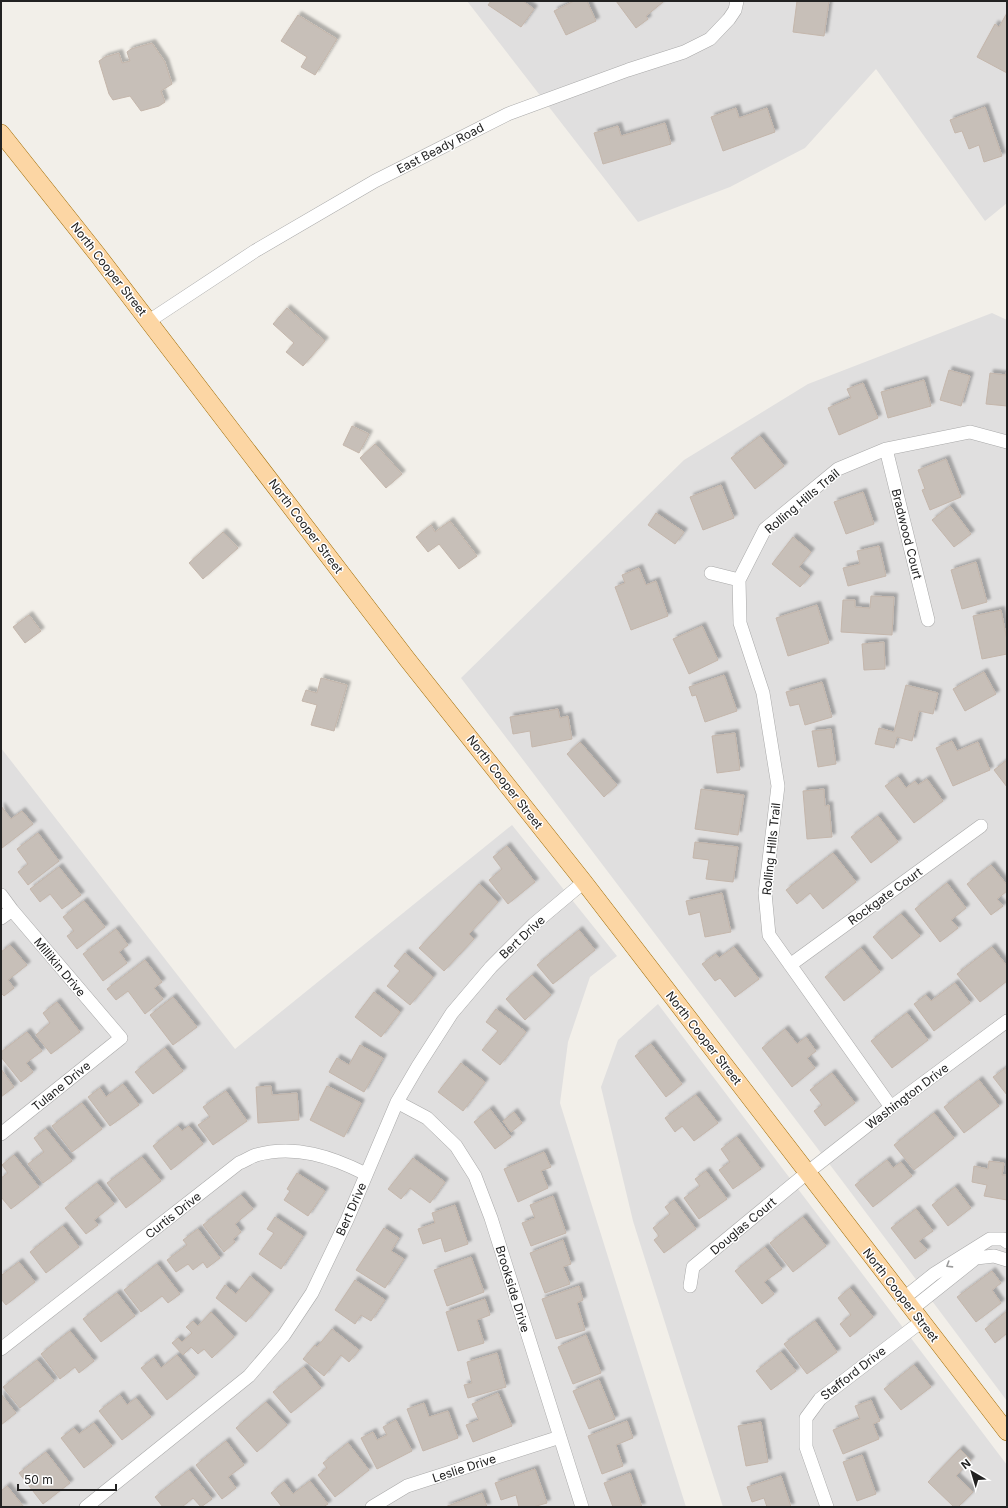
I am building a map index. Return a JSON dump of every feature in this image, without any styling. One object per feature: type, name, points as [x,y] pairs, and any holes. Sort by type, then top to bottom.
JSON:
[{"type":"main road","name":"North Cooper Street","points":[[1,133],[149,321],[407,659],[584,882],[1007,1432]]},
{"type":"street","name":"East Beady Road","points":[[149,321],[255,251],[375,181],[494,121],[508,114],[684,52],[710,39],[736,10],[737,1]]},
{"type":"street","name":"Rolling Hills Trail","points":[[891,1107],[769,935],[765,893],[778,786],[763,693],[740,623],[739,580],[765,528],[838,469],[886,449],[970,432],[1007,442]]},
{"type":"street","name":"Bradwood Court","points":[[886,449],[928,620]]},
{"type":"street","points":[[711,574],[739,580]]},
{"type":"street","name":"Rockgate Court","points":[[790,965],[981,826]]},
{"type":"street","name":"Bert Drive","points":[[86,1507],[249,1376],[284,1335],[312,1293],[347,1220],[397,1102],[452,1013],[491,967],[534,924],[584,882]]},
{"type":"street","name":"Millikin Drive","points":[[1,895],[12,910],[121,1038]]},
{"type":"street","points":[[1,918],[12,910]]},
{"type":"street","name":"Washington Drive","points":[[808,1172],[891,1107],[1007,1021]]},
{"type":"street","name":"Tulane Drive","points":[[1,1134],[121,1038]]},
{"type":"street","name":"Brookside Drive","points":[[397,1102],[427,1118],[456,1146],[475,1176],[491,1218],[582,1507]]},
{"type":"street","name":"Curtis Drive","points":[[1,1349],[239,1163],[255,1155],[299,1151],[322,1155],[366,1174]]},
{"type":"street","name":"Douglas Court","points":[[690,1286],[693,1267],[808,1172]]},
{"type":"street","name":"Stafford Drive","points":[[827,1507],[806,1447],[806,1418],[820,1399],[913,1309],[990,1239],[1003,1239],[1007,1242]]},
{"type":"street","points":[[973,1255],[994,1256],[1007,1260]]},
{"type":"street","name":"Leslie Drive","points":[[372,1507],[407,1486],[560,1438]]},
{"type":"shaded area","points":[[467,1],[1007,1],[1007,203],[985,221],[876,69],[805,148],[730,187],[638,222]]},
{"type":"shaded area","points":[[992,313],[1007,320],[1007,1401],[461,678],[684,460],[808,384]]},
{"type":"shaded area","points":[[1,748],[235,1049],[512,825],[617,956],[590,977],[568,1042],[560,1103],[686,1507],[1,1507]]},
{"type":"shaded area","points":[[658,1004],[1007,1465],[1007,1507],[723,1507],[633,1221],[601,1087],[618,1040]]},
{"type":"building","points":[[491,1],[523,1],[534,9],[521,27],[488,5]]},
{"type":"building","points":[[574,1],[587,1],[596,21],[566,35],[554,11]]},
{"type":"building","points":[[616,1],[663,2],[646,16],[648,19],[636,28]]},
{"type":"building","points":[[797,1],[829,1],[824,36],[793,32]]},
{"type":"building","points":[[1007,13],[1007,73],[977,57],[995,24],[999,27]]},
{"type":"building","points":[[298,15],[337,39],[315,75],[301,67],[307,57],[281,41]]},
{"type":"building","points":[[152,43],[165,62],[172,84],[161,91],[165,102],[159,106],[141,111],[130,96],[113,100],[109,94],[99,61],[105,57],[119,53],[122,63],[130,61],[127,52],[131,49]]},
{"type":"building","points":[[985,107],[1002,156],[984,162],[979,145],[969,149],[962,131],[955,133],[950,120]]},
{"type":"building","points":[[736,108],[739,118],[767,108],[775,132],[723,151],[711,117]]},
{"type":"building","points":[[665,123],[671,144],[603,164],[594,133],[618,126],[621,136]]},
{"type":"building","points":[[287,308],[325,341],[303,366],[286,352],[294,343],[273,324]]},
{"type":"building","points":[[1007,369],[1007,406],[986,404],[990,373],[1006,375]]},
{"type":"building","points":[[949,370],[970,376],[961,406],[940,400]]},
{"type":"building","points":[[924,380],[931,406],[888,418],[881,392]]},
{"type":"building","points":[[863,383],[878,418],[839,435],[828,408],[851,398],[847,389]]},
{"type":"building","points":[[352,426],[369,434],[359,453],[343,445]]},
{"type":"building","points":[[760,436],[784,466],[755,489],[731,458]]},
{"type":"building","points":[[375,444],[402,474],[386,488],[360,458]]},
{"type":"building","points":[[946,459],[961,497],[930,510],[922,490],[925,489],[918,470]]},
{"type":"building","points":[[721,485],[734,518],[703,530],[690,497]]},
{"type":"building","points":[[863,492],[874,524],[846,534],[834,502]]},
{"type":"building","points":[[950,506],[971,534],[954,547],[932,520]]},
{"type":"building","points":[[656,513],[684,532],[675,544],[648,525]]},
{"type":"building","points":[[450,521],[477,556],[459,569],[439,544],[428,552],[416,537],[431,525],[435,532]]},
{"type":"building","points":[[223,532],[238,548],[203,579],[189,563]]},
{"type":"building","points":[[793,537],[811,552],[799,567],[810,576],[800,587],[772,564]]},
{"type":"building","points":[[879,546],[886,576],[848,586],[843,568],[860,564],[857,551]]},
{"type":"building","points":[[976,562],[987,602],[962,609],[951,570]]},
{"type":"building","points":[[639,568],[646,585],[656,581],[668,616],[631,630],[615,587],[625,583],[622,575]]},
{"type":"building","points":[[871,596],[894,597],[892,635],[841,632],[843,600],[855,600],[855,607],[870,608]]},
{"type":"building","points":[[817,605],[829,643],[788,656],[776,618]]},
{"type":"building","points":[[1001,610],[1007,640],[1007,654],[982,659],[973,616]]},
{"type":"building","points":[[29,615],[41,631],[25,643],[13,627]]},
{"type":"building","points":[[702,626],[718,660],[689,674],[673,639]]},
{"type":"building","points":[[884,642],[885,669],[864,670],[862,644]]},
{"type":"building","points":[[984,672],[996,694],[965,711],[953,689]]},
{"type":"building","points":[[724,675],[737,711],[705,722],[696,695],[692,696],[689,687]]},
{"type":"building","points":[[321,678],[347,685],[334,731],[311,725],[317,705],[302,701],[306,690],[317,693]]},
{"type":"building","points":[[822,682],[832,717],[805,725],[799,704],[790,706],[786,692]]},
{"type":"building","points":[[906,685],[938,693],[933,714],[919,711],[912,741],[897,737],[894,748],[875,744],[879,728],[894,732]]},
{"type":"building","points":[[558,709],[560,718],[568,716],[572,739],[532,747],[530,731],[513,734],[510,717]]},
{"type":"building","points":[[831,729],[836,764],[818,767],[812,731]]},
{"type":"building","points":[[735,733],[740,770],[717,773],[712,736]]},
{"type":"building","points":[[952,741],[957,751],[978,742],[990,770],[953,786],[936,748]]},
{"type":"building","points":[[580,742],[617,785],[604,797],[567,754]]},
{"type":"building","points":[[1007,760],[1007,787],[994,770]]},
{"type":"building","points":[[898,777],[906,788],[915,781],[918,785],[927,779],[943,801],[914,823],[885,786]]},
{"type":"building","points":[[701,789],[744,795],[738,835],[695,829]]},
{"type":"building","points":[[824,789],[825,806],[829,805],[832,837],[807,839],[803,791]]},
{"type":"building","points":[[1,806],[11,819],[22,811],[33,824],[2,848]]},
{"type":"building","points":[[878,816],[898,842],[871,863],[851,837]]},
{"type":"building","points":[[38,833],[59,861],[28,885],[18,872],[28,864],[17,849]]},
{"type":"building","points":[[695,842],[738,847],[733,882],[706,879],[709,860],[693,858]]},
{"type":"building","points":[[507,846],[535,882],[508,904],[489,880],[502,869],[493,857]]},
{"type":"building","points":[[833,853],[856,882],[823,909],[810,893],[797,904],[786,890]]},
{"type":"building","points":[[991,865],[1007,885],[1007,891],[997,899],[1003,906],[991,915],[967,884]]},
{"type":"building","points":[[59,867],[81,895],[62,909],[50,894],[40,902],[30,889]]},
{"type":"building","points":[[947,883],[966,908],[951,920],[958,928],[940,942],[915,909]]},
{"type":"building","points":[[479,884],[498,902],[469,934],[474,939],[444,971],[419,948]]},
{"type":"building","points":[[722,893],[731,932],[705,937],[700,912],[689,915],[686,901]]},
{"type":"building","points":[[84,901],[105,927],[77,949],[67,936],[74,931],[63,917]]},
{"type":"building","points":[[901,914],[920,936],[892,959],[873,937]]},
{"type":"building","points":[[116,929],[128,945],[119,952],[127,963],[103,981],[83,954]]},
{"type":"building","points":[[579,930],[595,950],[553,984],[537,965]]},
{"type":"building","points":[[10,945],[27,965],[8,980],[14,988],[4,996],[1,993],[1,952]]},
{"type":"building","points":[[734,947],[759,979],[735,997],[720,978],[715,981],[702,964],[716,954],[719,958]]},
{"type":"building","points":[[992,947],[1007,966],[1007,981],[980,1002],[957,974]]},
{"type":"building","points":[[861,948],[880,972],[844,1001],[825,977]]},
{"type":"building","points":[[405,953],[433,977],[410,1005],[387,986],[400,971],[394,966]]},
{"type":"building","points":[[145,960],[162,982],[154,988],[163,999],[145,1014],[128,991],[116,1000],[107,989]]},
{"type":"building","points":[[532,975],[551,995],[525,1020],[506,999]]},
{"type":"building","points":[[955,983],[970,1003],[934,1031],[914,1004],[926,995],[931,1001]]},
{"type":"building","points":[[374,992],[400,1012],[381,1037],[355,1017]]},
{"type":"building","points":[[173,997],[197,1027],[173,1045],[150,1015]]},
{"type":"building","points":[[57,1002],[80,1032],[51,1054],[36,1035],[50,1023],[43,1013]]},
{"type":"building","points":[[496,1009],[526,1032],[500,1065],[482,1050],[498,1031],[486,1022]]},
{"type":"building","points":[[907,1013],[928,1040],[892,1068],[871,1041]]},
{"type":"building","points":[[785,1029],[797,1044],[806,1037],[816,1051],[807,1058],[815,1068],[792,1087],[762,1048]]},
{"type":"building","points":[[27,1032],[42,1051],[26,1063],[33,1072],[21,1082],[1,1057],[1,1052]]},
{"type":"building","points":[[651,1044],[682,1084],[666,1097],[635,1056]]},
{"type":"building","points":[[360,1045],[383,1058],[364,1092],[329,1072],[337,1058],[349,1065]]},
{"type":"building","points":[[165,1048],[183,1071],[153,1094],[135,1072]]},
{"type":"building","points":[[461,1063],[485,1082],[463,1111],[438,1092]]},
{"type":"building","points":[[1007,1067],[1007,1095],[993,1077]]},
{"type":"building","points":[[1,1069],[14,1087],[1,1097]]},
{"type":"building","points":[[832,1073],[855,1103],[825,1126],[814,1111],[822,1105],[810,1090]]},
{"type":"building","points":[[979,1080],[999,1106],[964,1133],[944,1107]]},
{"type":"building","points":[[123,1084],[139,1105],[110,1126],[88,1097],[100,1088],[106,1097]]},
{"type":"building","points":[[271,1086],[272,1095],[297,1093],[299,1120],[258,1123],[256,1087]]},
{"type":"building","points":[[327,1086],[361,1103],[344,1137],[310,1120]]},
{"type":"building","points":[[226,1091],[247,1121],[213,1145],[198,1125],[210,1117],[203,1107]]},
{"type":"building","points":[[696,1095],[718,1123],[694,1141],[682,1126],[675,1132],[665,1118]]},
{"type":"building","points":[[82,1103],[102,1129],[72,1152],[52,1126]]},
{"type":"building","points":[[490,1109],[511,1137],[495,1149],[474,1122]]},
{"type":"building","points":[[514,1112],[522,1123],[511,1132],[503,1121]]},
{"type":"building","points":[[934,1113],[954,1138],[914,1170],[894,1145]]},
{"type":"building","points":[[178,1126],[182,1131],[189,1126],[203,1144],[171,1170],[153,1146]]},
{"type":"building","points":[[46,1129],[72,1161],[43,1183],[28,1164],[44,1152],[34,1138]]},
{"type":"building","points":[[737,1137],[761,1169],[733,1189],[719,1170],[730,1162],[721,1149]]},
{"type":"building","points":[[544,1152],[551,1167],[541,1171],[548,1188],[518,1202],[504,1169]]},
{"type":"building","points":[[14,1155],[39,1187],[11,1209],[1,1197],[1,1178],[8,1173],[2,1165]]},
{"type":"building","points":[[142,1157],[161,1181],[126,1208],[107,1183]]},
{"type":"building","points":[[413,1158],[445,1182],[430,1203],[410,1188],[401,1199],[388,1189]]},
{"type":"building","points":[[887,1160],[893,1168],[901,1162],[912,1176],[873,1207],[855,1185]]},
{"type":"building","points":[[989,1161],[1004,1163],[1002,1175],[1007,1175],[1007,1200],[984,1196],[987,1185],[972,1182],[974,1166],[988,1169]]},
{"type":"building","points":[[706,1171],[727,1199],[699,1219],[684,1198],[700,1186],[695,1179]]},
{"type":"building","points":[[297,1173],[325,1191],[308,1216],[284,1200],[290,1191],[287,1189]]},
{"type":"building","points":[[97,1183],[114,1204],[94,1220],[98,1225],[86,1234],[65,1208]]},
{"type":"building","points":[[955,1187],[971,1208],[948,1226],[932,1205]]},
{"type":"building","points":[[241,1195],[253,1209],[235,1224],[241,1232],[233,1239],[235,1242],[224,1252],[203,1225]]},
{"type":"building","points":[[553,1196],[566,1233],[531,1246],[522,1223],[535,1218],[530,1205]]},
{"type":"building","points":[[674,1200],[696,1229],[664,1253],[654,1240],[659,1236],[653,1228],[670,1214],[665,1207]]},
{"type":"building","points":[[455,1205],[468,1244],[445,1252],[441,1238],[423,1244],[418,1229],[435,1223],[432,1213]]},
{"type":"building","points":[[916,1209],[933,1231],[919,1241],[927,1250],[915,1259],[891,1228]]},
{"type":"building","points":[[275,1217],[303,1236],[281,1269],[259,1254],[274,1233],[267,1229]]},
{"type":"building","points":[[803,1217],[826,1246],[793,1272],[770,1243]]},
{"type":"building","points":[[63,1226],[79,1247],[46,1273],[30,1252]]},
{"type":"building","points":[[384,1228],[399,1238],[391,1251],[404,1259],[385,1288],[356,1270]]},
{"type":"building","points":[[198,1229],[220,1258],[207,1268],[203,1262],[193,1270],[188,1264],[176,1272],[167,1260],[187,1245],[183,1240]]},
{"type":"building","points":[[563,1240],[571,1264],[563,1267],[570,1284],[545,1293],[530,1253]]},
{"type":"building","points":[[765,1247],[782,1269],[764,1282],[774,1294],[762,1304],[735,1271]]},
{"type":"building","points":[[471,1257],[484,1292],[447,1306],[434,1270]]},
{"type":"building","points":[[19,1262],[35,1282],[6,1305],[1,1299],[1,1274],[2,1275]]},
{"type":"building","points":[[157,1264],[180,1294],[168,1303],[162,1296],[141,1312],[124,1290]]},
{"type":"building","points":[[992,1271],[1001,1283],[992,1290],[1001,1303],[976,1322],[957,1297]]},
{"type":"building","points":[[250,1276],[270,1293],[246,1322],[216,1298],[225,1285],[236,1294]]},
{"type":"building","points":[[355,1280],[385,1300],[371,1321],[361,1315],[355,1324],[335,1310]]},
{"type":"building","points":[[579,1286],[583,1300],[577,1303],[585,1330],[556,1339],[542,1299]]},
{"type":"building","points":[[850,1288],[873,1317],[850,1337],[840,1324],[851,1315],[838,1298]]},
{"type":"building","points":[[117,1293],[135,1316],[101,1342],[83,1319]]},
{"type":"building","points":[[485,1299],[490,1315],[477,1320],[484,1343],[458,1351],[446,1312]]},
{"type":"building","points":[[1007,1311],[1007,1336],[1006,1334],[995,1343],[985,1329]]},
{"type":"building","points":[[211,1312],[234,1337],[212,1358],[204,1349],[198,1354],[191,1347],[183,1355],[172,1343],[178,1338],[182,1342],[192,1333],[186,1327],[193,1321],[198,1326]]},
{"type":"building","points":[[815,1321],[837,1352],[807,1374],[784,1344]]},
{"type":"building","points":[[332,1329],[359,1350],[349,1362],[341,1355],[324,1376],[303,1359],[315,1345],[317,1347]]},
{"type":"building","points":[[70,1331],[94,1361],[79,1373],[75,1367],[60,1379],[41,1354]]},
{"type":"building","points":[[586,1335],[601,1373],[573,1384],[558,1347]]},
{"type":"building","points":[[781,1352],[796,1371],[771,1390],[756,1371]]},
{"type":"building","points":[[497,1353],[506,1387],[468,1398],[464,1385],[472,1383],[467,1362]]},
{"type":"building","points":[[177,1355],[195,1377],[167,1400],[141,1368],[154,1358],[161,1368]]},
{"type":"building","points":[[37,1360],[54,1381],[20,1408],[3,1387]]},
{"type":"building","points":[[914,1365],[931,1387],[901,1410],[884,1389]]},
{"type":"building","points":[[304,1367],[321,1388],[291,1413],[273,1392]]},
{"type":"building","points":[[599,1380],[615,1419],[589,1429],[573,1391]]},
{"type":"building","points":[[498,1393],[512,1426],[473,1442],[466,1425],[479,1420],[472,1404]]},
{"type":"building","points":[[1,1394],[16,1413],[1,1425]]},
{"type":"building","points":[[120,1395],[127,1405],[136,1398],[151,1417],[122,1440],[99,1411]]},
{"type":"building","points":[[871,1400],[880,1421],[873,1424],[879,1439],[843,1454],[833,1430],[860,1419],[855,1406]]},
{"type":"building","points":[[266,1402],[287,1425],[257,1452],[236,1428]]},
{"type":"building","points":[[424,1403],[429,1417],[448,1411],[458,1438],[423,1451],[407,1409]]},
{"type":"building","points":[[396,1420],[412,1451],[377,1469],[361,1438],[373,1432],[377,1440],[387,1435],[383,1427]]},
{"type":"building","points":[[627,1421],[633,1438],[616,1445],[623,1466],[602,1474],[588,1436]]},
{"type":"building","points":[[761,1422],[768,1462],[746,1466],[738,1426]]},
{"type":"building","points":[[94,1423],[112,1446],[84,1468],[61,1438],[74,1428],[79,1434]]},
{"type":"building","points":[[226,1441],[244,1465],[228,1477],[236,1488],[222,1499],[196,1465]]},
{"type":"building","points":[[348,1443],[369,1470],[335,1497],[318,1475],[327,1468],[323,1463]]},
{"type":"building","points":[[960,1449],[971,1460],[956,1476],[973,1492],[958,1507],[954,1507],[928,1482]]},
{"type":"building","points":[[46,1452],[70,1483],[43,1504],[19,1473]]},
{"type":"building","points":[[862,1455],[876,1494],[857,1501],[843,1462]]},
{"type":"building","points":[[535,1469],[547,1503],[533,1507],[519,1507],[516,1495],[501,1500],[495,1483]]},
{"type":"building","points":[[189,1470],[212,1499],[201,1507],[193,1498],[182,1507],[163,1507],[155,1497]]},
{"type":"building","points":[[630,1473],[642,1507],[613,1507],[604,1483]]},
{"type":"building","points":[[781,1476],[791,1507],[767,1507],[764,1498],[752,1502],[747,1487]]},
{"type":"building","points":[[310,1481],[328,1504],[323,1507],[282,1507],[271,1493],[284,1482],[293,1494]]},
{"type":"building","points":[[7,1486],[24,1507],[1,1507],[1,1491]]},
{"type":"building","points":[[482,1493],[487,1507],[445,1507]]}]
